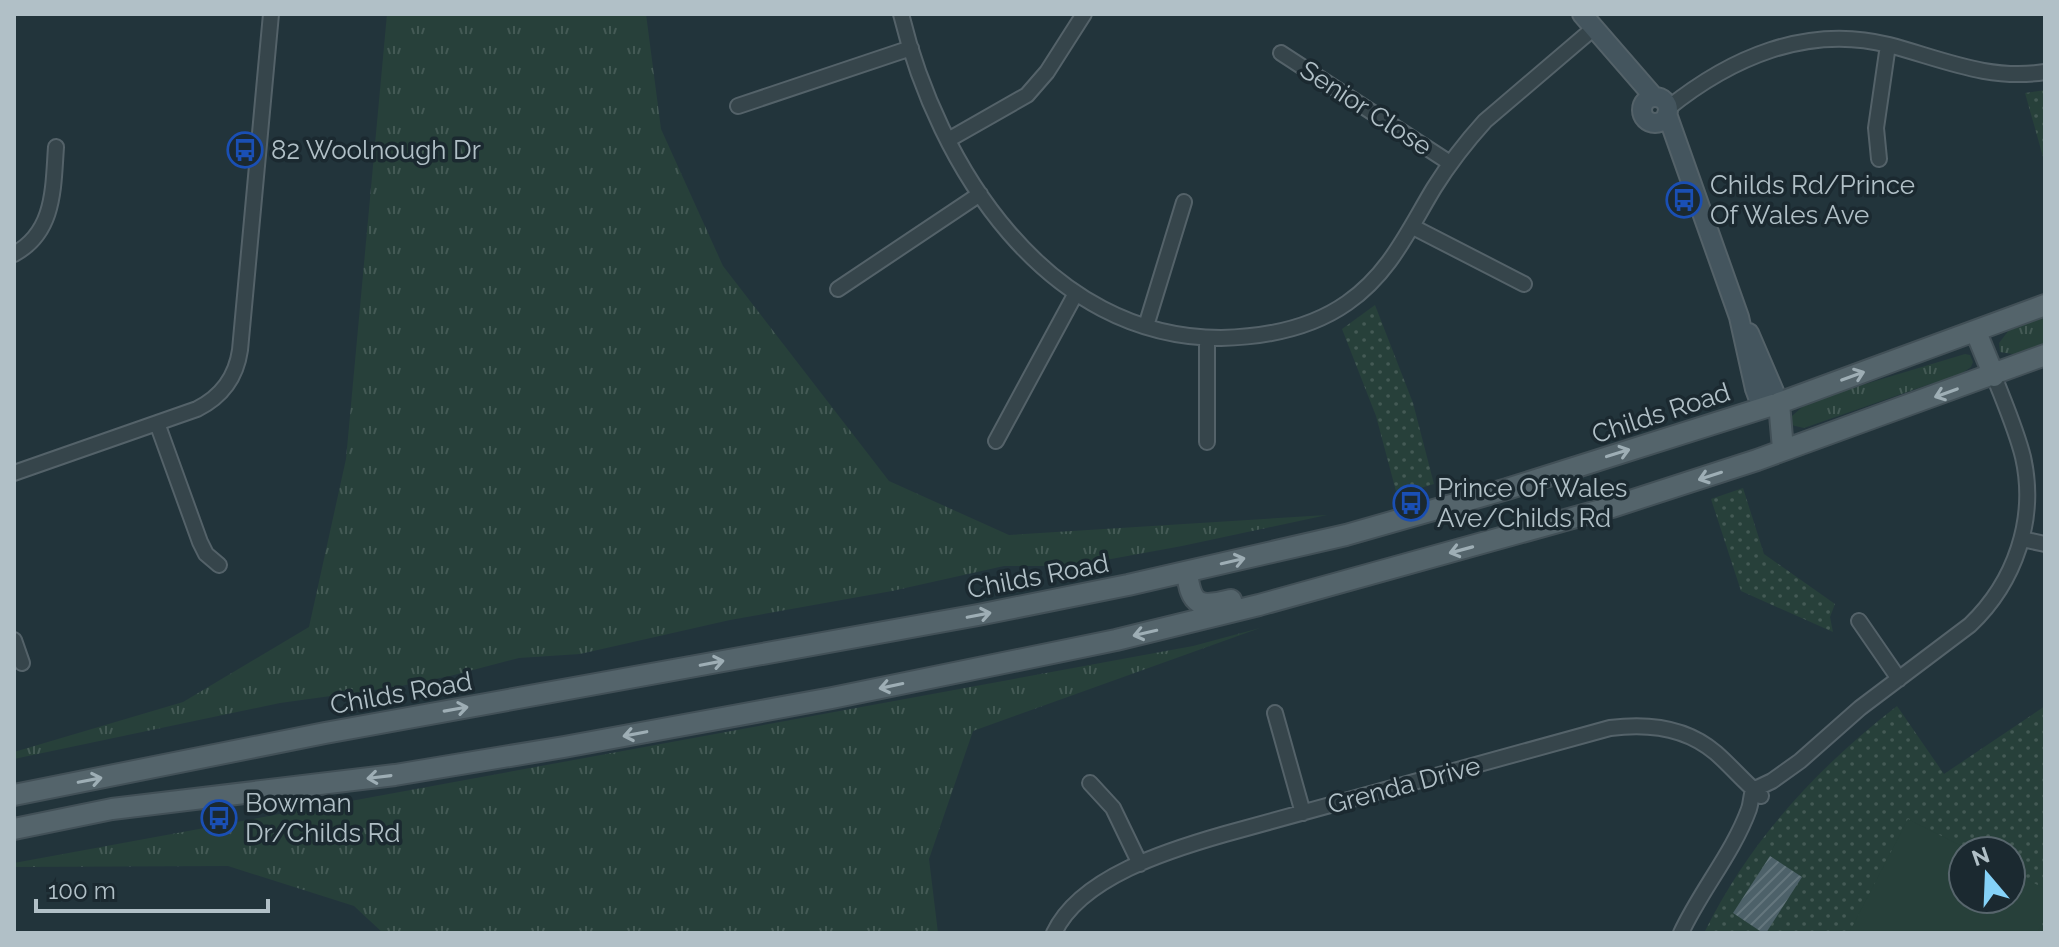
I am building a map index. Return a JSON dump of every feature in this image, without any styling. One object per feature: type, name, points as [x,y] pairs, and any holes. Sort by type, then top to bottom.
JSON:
[{"type":"main road","name":"Childs Road","points":[[14,795],[325,733],[978,615],[1346,535],[1507,489],[1770,405],[2045,305]]},
{"type":"main road","points":[[1976,332],[1994,376]]},
{"type":"main road","points":[[14,829],[112,809],[458,765],[832,698],[1116,640],[1259,605],[1612,507],[1994,376],[2045,355]]},
{"type":"main road","points":[[1770,405],[1783,449]]},
{"type":"main road","points":[[1187,572],[1191,596],[1198,603],[1207,605],[1378,566],[1423,560]]},
{"type":"street","points":[[14,473],[197,409],[217,396],[230,380],[239,358],[271,14]]},
{"type":"street","points":[[901,14],[921,81],[948,140],[980,194],[1026,252],[1076,293],[1108,312],[1180,335],[1207,338],[1260,336],[1279,332],[1318,319],[1345,305],[1386,268],[1450,163],[1485,121],[1588,21],[1675,132],[1681,159],[1717,250],[1739,317],[1761,357],[1770,405]]},
{"type":"street","points":[[948,140],[1027,95],[1047,72],[1084,14]]},
{"type":"street","points":[[1657,108],[1748,57],[1796,43],[1848,40],[1888,45],[1941,63],[1987,73],[2045,72]]},
{"type":"street","points":[[1879,159],[1876,128],[1888,45]]},
{"type":"street","points":[[738,106],[911,48]]},
{"type":"street","name":"Senior Close","points":[[1281,53],[1450,163]]},
{"type":"street","points":[[14,254],[34,241],[47,220],[53,193],[56,147]]},
{"type":"street","points":[[838,289],[980,194]]},
{"type":"street","points":[[1146,326],[1184,202]]},
{"type":"street","points":[[1413,227],[1524,284]]},
{"type":"street","points":[[996,441],[1076,293]]},
{"type":"street","points":[[1207,338],[1207,442]]},
{"type":"street","points":[[1681,933],[1757,793],[1984,612],[2007,578],[2022,539],[2027,500],[2023,459],[1994,376]]},
{"type":"street","points":[[157,423],[200,542],[206,554],[219,565]]},
{"type":"street","points":[[2022,539],[2045,544]]},
{"type":"street","points":[[1859,621],[1899,679]]},
{"type":"street","points":[[14,640],[22,663]]},
{"type":"street","points":[[1275,713],[1303,813]]},
{"type":"street","name":"Grenda Drive","points":[[1054,933],[1063,916],[1087,894],[1140,864],[1193,843],[1628,726],[1665,728],[1700,742],[1757,793]]},
{"type":"street","points":[[1090,783],[1113,808],[1140,864]]},
{"type":"green space","points":[[387,14],[646,14],[661,129],[723,266],[889,481],[1009,535],[1327,515],[1073,566],[1004,566],[892,591],[730,620],[580,654],[519,658],[396,687],[280,703],[14,759],[14,752],[183,702],[309,627],[346,459]]},
{"type":"green space","points":[[2045,90],[2045,164],[2025,93]]},
{"type":"green space","points":[[1375,305],[1413,403],[1434,484],[1397,495],[1376,416],[1342,329]]},
{"type":"green space","points":[[2045,314],[2045,347],[2019,355],[2000,352],[1999,343],[2009,330]]},
{"type":"green space","points":[[1970,355],[1973,362],[1971,367],[1954,379],[1930,384],[1804,428],[1791,425],[1792,416],[1809,401]]},
{"type":"green space","points":[[1743,488],[1764,554],[1835,604],[1830,617],[1833,632],[1741,591],[1711,499]]},
{"type":"green space","points":[[1260,628],[973,731],[929,859],[938,933],[383,933],[354,906],[228,866],[14,867],[14,863],[1193,646]]},
{"type":"green space","points":[[1897,706],[1944,774],[2045,706],[2045,933],[1704,933],[1742,867],[1764,837],[1787,808],[1839,755]]},
{"type":"green space","points":[[1908,819],[1947,839],[1947,915],[2027,915],[2027,879],[2045,889],[2045,918],[2037,933],[1849,933]]},
{"type":"building","points":[[1770,856],[1802,877],[1766,933],[1763,933],[1733,913]]},
{"type":"place","name":"82 Woolnough Dr","points":[[245,150]]},
{"type":"place","name":"Childs Rd/Prince Of Wales Ave","points":[[1684,200]]},
{"type":"place","name":"Prince Of Wales Ave/Childs Rd","points":[[1411,503]]},
{"type":"place","name":"Bowman Dr/Childs Rd","points":[[219,818]]}]
